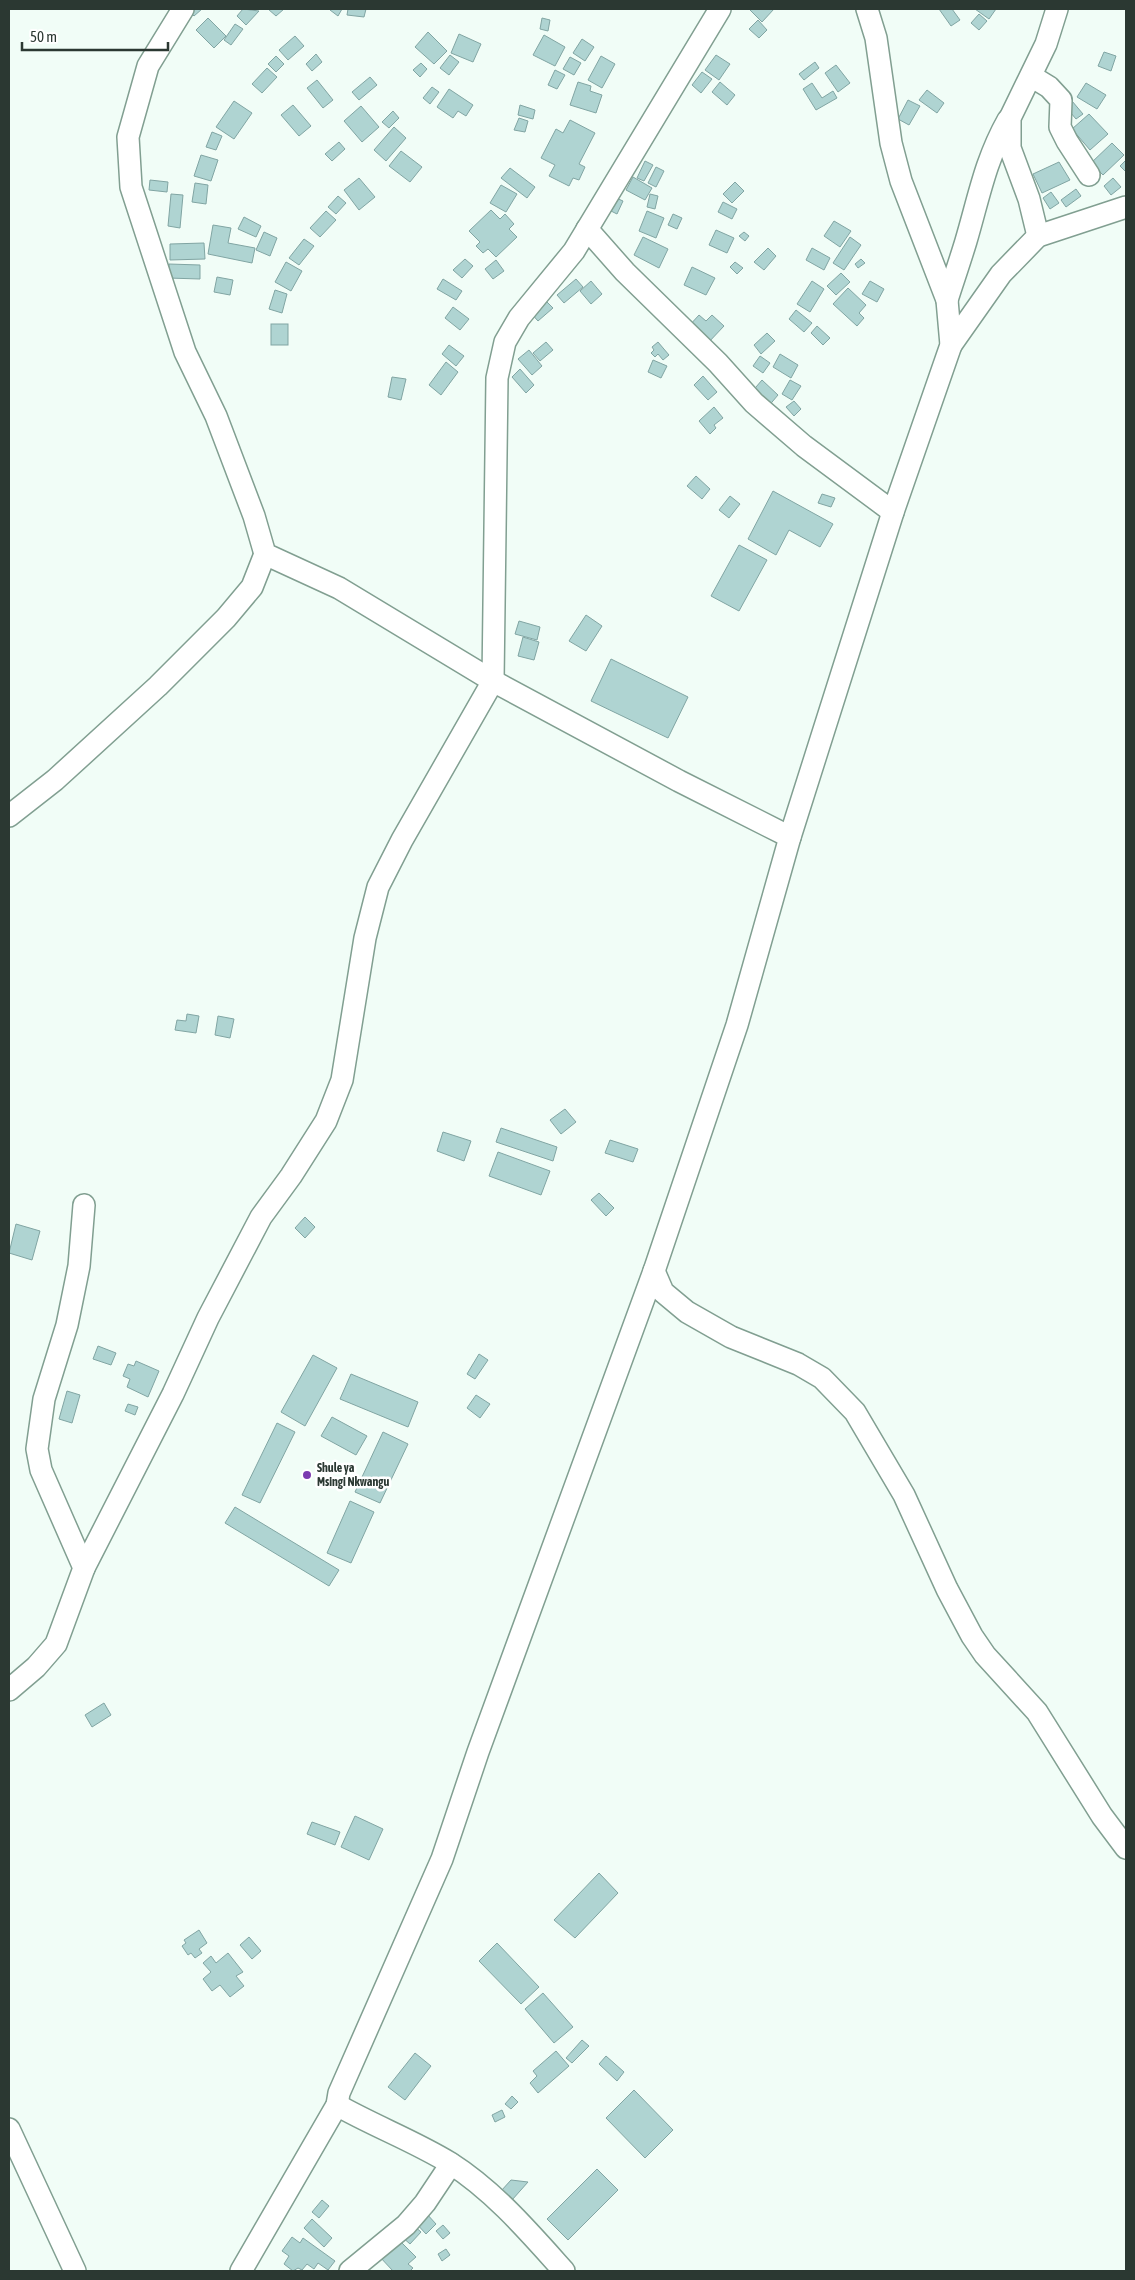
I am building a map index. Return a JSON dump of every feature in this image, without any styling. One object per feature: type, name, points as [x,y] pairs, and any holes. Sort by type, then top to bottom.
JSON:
[{"type":"street","points":[[9,816],[55,780],[158,686],[226,618],[252,587],[266,554],[216,416],[185,352],[131,187],[128,138],[148,66],[183,9]]},
{"type":"street","points":[[9,1690],[36,1667],[56,1644],[84,1568],[173,1394],[208,1318],[261,1217],[291,1176],[326,1121],[342,1080],[365,938],[378,888],[406,832],[493,681],[499,369],[505,342],[519,318],[574,251],[720,9]]},
{"type":"street","points":[[867,9],[876,38],[887,121],[896,162],[947,300],[951,345]]},
{"type":"street","points":[[947,300],[966,243],[981,183],[991,154],[1046,44],[1057,9]]},
{"type":"street","points":[[1031,76],[1049,87],[1061,100],[1060,127],[1066,141],[1089,175]]},
{"type":"street","points":[[1010,118],[1010,148],[1029,199],[1038,236]]},
{"type":"street","points":[[240,2271],[337,2105],[339,2093],[442,1859],[478,1752],[654,1271],[737,1025],[790,837],[893,512],[951,345],[1001,274],[1038,236],[1126,207]]},
{"type":"street","points":[[587,229],[625,272],[718,363],[754,403],[804,446],[893,512]]},
{"type":"street","points":[[266,554],[339,588],[493,681],[678,780],[790,837]]},
{"type":"street","points":[[84,1205],[79,1266],[67,1325],[44,1399],[37,1448],[41,1470],[84,1568]]},
{"type":"street","points":[[654,1271],[663,1292],[687,1312],[731,1337],[798,1364],[822,1378],[855,1412],[904,1495],[947,1590],[972,1636],[985,1655],[1037,1712],[1102,1816],[1126,1848]]},
{"type":"street","points":[[337,2105],[451,2164],[486,2190],[511,2213],[564,2271]]},
{"type":"street","points":[[9,2129],[75,2271]]},
{"type":"street","points":[[350,2271],[406,2225],[426,2203],[451,2164]]},
{"type":"building","points":[[187,9],[202,9],[194,16]]},
{"type":"building","points":[[243,9],[259,11],[246,25],[237,16]]},
{"type":"building","points":[[268,9],[284,9],[276,16]]},
{"type":"building","points":[[331,9],[342,9],[338,16]]},
{"type":"building","points":[[348,9],[366,9],[364,17],[347,15]]},
{"type":"building","points":[[749,9],[774,9],[762,22]]},
{"type":"building","points":[[939,9],[952,9],[960,20],[951,26]]},
{"type":"building","points":[[975,9],[996,9],[989,19]]},
{"type":"building","points":[[979,14],[987,21],[979,30],[971,23]]},
{"type":"building","points":[[208,18],[226,36],[214,48],[196,30]]},
{"type":"building","points":[[542,18],[550,20],[548,31],[540,29]]},
{"type":"building","points":[[758,20],[767,30],[759,38],[749,29]]},
{"type":"building","points":[[235,24],[243,29],[231,45],[224,40]]},
{"type":"building","points":[[428,32],[447,51],[434,64],[415,47]]},
{"type":"building","points":[[459,34],[481,44],[473,62],[451,53]]},
{"type":"building","points":[[544,35],[565,47],[555,66],[533,55]]},
{"type":"building","points":[[295,36],[304,46],[288,60],[279,50]]},
{"type":"building","points":[[582,39],[594,47],[585,61],[573,53]]},
{"type":"building","points":[[1104,52],[1116,56],[1111,71],[1098,66]]},
{"type":"building","points":[[316,54],[322,62],[312,71],[306,64]]},
{"type":"building","points":[[450,55],[459,62],[449,75],[440,68]]},
{"type":"building","points":[[716,55],[730,64],[719,80],[705,70]]},
{"type":"building","points":[[276,56],[284,64],[276,72],[268,64]]},
{"type":"building","points":[[601,56],[615,64],[602,88],[588,80]]},
{"type":"building","points":[[570,57],[581,63],[574,75],[563,69]]},
{"type":"building","points":[[815,62],[819,68],[804,80],[799,74]]},
{"type":"building","points":[[421,63],[427,69],[420,77],[413,70]]},
{"type":"building","points":[[836,65],[850,83],[838,92],[825,73]]},
{"type":"building","points":[[267,68],[277,77],[262,93],[252,84]]},
{"type":"building","points":[[555,70],[565,75],[557,89],[548,85]]},
{"type":"building","points":[[702,72],[712,79],[701,93],[692,85]]},
{"type":"building","points":[[370,77],[377,85],[359,100],[352,92]]},
{"type":"building","points":[[317,80],[333,100],[323,108],[307,88]]},
{"type":"building","points":[[578,82],[591,86],[590,91],[602,95],[596,113],[570,105]]},
{"type":"building","points":[[720,82],[735,95],[727,105],[712,92]]},
{"type":"building","points":[[812,83],[822,98],[833,91],[837,98],[816,110],[803,89]]},
{"type":"building","points":[[1086,83],[1106,95],[1097,109],[1077,97]]},
{"type":"building","points":[[432,87],[439,92],[430,104],[423,98]]},
{"type":"building","points":[[449,89],[473,105],[466,116],[458,111],[453,118],[437,107]]},
{"type":"building","points":[[927,90],[944,103],[937,113],[919,100]]},
{"type":"building","points":[[908,100],[920,106],[909,125],[898,119]]},
{"type":"building","points":[[234,101],[252,113],[234,139],[216,127]]},
{"type":"building","points":[[1072,101],[1083,114],[1076,119],[1065,106]]},
{"type":"building","points":[[293,105],[311,126],[299,136],[281,115]]},
{"type":"building","points":[[520,105],[535,110],[533,119],[518,115]]},
{"type":"building","points":[[361,106],[379,127],[362,142],[344,121]]},
{"type":"building","points":[[393,111],[399,118],[389,128],[382,122]]},
{"type":"building","points":[[1089,114],[1108,134],[1090,150],[1072,129]]},
{"type":"building","points":[[519,118],[528,121],[525,132],[514,130]]},
{"type":"building","points":[[570,120],[595,133],[579,164],[585,167],[579,180],[573,178],[569,186],[549,176],[555,165],[541,158],[556,129],[563,133]]},
{"type":"building","points":[[394,127],[406,138],[386,161],[374,150]]},
{"type":"building","points":[[212,132],[222,136],[216,150],[206,147]]},
{"type":"building","points":[[339,142],[345,149],[332,161],[325,154]]},
{"type":"building","points":[[1112,143],[1124,155],[1103,175],[1091,163]]},
{"type":"building","points":[[401,151],[422,167],[410,182],[389,166]]},
{"type":"building","points":[[201,155],[218,160],[211,181],[194,176]]},
{"type":"building","points":[[1126,160],[1126,172],[1120,166]]},
{"type":"building","points":[[645,161],[653,165],[644,181],[637,178]]},
{"type":"building","points":[[1059,162],[1070,180],[1042,193],[1033,174]]},
{"type":"building","points":[[656,167],[664,171],[656,187],[648,183]]},
{"type":"building","points":[[510,168],[535,187],[527,198],[501,178]]},
{"type":"building","points":[[633,177],[652,188],[645,200],[626,190]]},
{"type":"building","points":[[359,178],[375,197],[359,210],[344,190]]},
{"type":"building","points":[[1113,178],[1121,187],[1111,195],[1104,186]]},
{"type":"building","points":[[150,180],[168,182],[167,192],[149,190]]},
{"type":"building","points":[[735,182],[744,191],[732,203],[723,194]]},
{"type":"building","points":[[195,183],[208,185],[206,204],[192,202]]},
{"type":"building","points":[[501,185],[517,194],[506,212],[490,203]]},
{"type":"building","points":[[1076,189],[1081,196],[1066,207],[1061,200]]},
{"type":"building","points":[[1051,192],[1059,203],[1050,209],[1043,198]]},
{"type":"building","points":[[171,194],[183,195],[180,228],[168,226]]},
{"type":"building","points":[[650,194],[658,196],[655,209],[647,207]]},
{"type":"building","points":[[338,196],[346,203],[336,214],[328,207]]},
{"type":"building","points":[[614,197],[623,201],[617,214],[607,209]]},
{"type":"building","points":[[723,202],[737,209],[732,219],[718,212]]},
{"type":"building","points":[[491,210],[500,219],[505,214],[514,224],[509,229],[517,237],[496,257],[488,249],[483,253],[476,246],[480,242],[469,231]]},
{"type":"building","points":[[326,211],[336,220],[320,237],[310,228]]},
{"type":"building","points":[[647,211],[664,218],[656,238],[639,231]]},
{"type":"building","points":[[673,214],[682,218],[677,229],[668,225]]},
{"type":"building","points":[[244,217],[261,226],[256,237],[238,229]]},
{"type":"building","points":[[834,221],[851,231],[840,247],[824,236]]},
{"type":"building","points":[[213,225],[231,228],[228,243],[255,248],[252,263],[208,254]]},
{"type":"building","points":[[716,230],[734,238],[727,253],[709,245]]},
{"type":"building","points":[[264,232],[277,238],[270,256],[256,250]]},
{"type":"building","points":[[744,232],[749,236],[745,241],[739,236]]},
{"type":"building","points":[[643,237],[668,249],[659,268],[634,255]]},
{"type":"building","points":[[850,237],[861,245],[844,270],[833,263]]},
{"type":"building","points":[[304,239],[314,246],[299,265],[289,258]]},
{"type":"building","points":[[204,243],[205,259],[170,260],[170,244]]},
{"type":"building","points":[[768,248],[776,256],[764,270],[754,262]]},
{"type":"building","points":[[812,248],[830,258],[824,270],[806,260]]},
{"type":"building","points":[[465,259],[473,266],[462,278],[453,270]]},
{"type":"building","points":[[861,259],[865,263],[858,268],[855,264]]},
{"type":"building","points":[[496,260],[504,271],[493,279],[485,269]]},
{"type":"building","points":[[286,262],[302,271],[291,291],[275,282]]},
{"type":"building","points":[[735,262],[743,268],[737,274],[730,267]]},
{"type":"building","points":[[169,264],[200,265],[200,279],[168,278]]},
{"type":"building","points":[[692,267],[715,278],[706,295],[684,285]]},
{"type":"building","points":[[841,273],[850,282],[836,295],[827,286]]},
{"type":"building","points":[[217,277],[233,280],[230,295],[214,292]]},
{"type":"building","points":[[443,279],[462,291],[456,300],[437,289]]},
{"type":"building","points":[[576,279],[583,287],[564,303],[557,295]]},
{"type":"building","points":[[591,281],[602,294],[591,304],[580,291]]},
{"type":"building","points":[[812,281],[824,289],[810,312],[797,304]]},
{"type":"building","points":[[870,281],[884,289],[877,302],[862,294]]},
{"type":"building","points":[[848,288],[866,305],[859,313],[864,318],[857,326],[833,304]]},
{"type":"building","points":[[275,290],[287,294],[282,313],[269,309]]},
{"type":"building","points":[[544,299],[553,308],[538,321],[530,312]]},
{"type":"building","points":[[453,307],[469,319],[460,330],[445,318]]},
{"type":"building","points":[[796,310],[812,323],[804,332],[789,319]]},
{"type":"building","points":[[699,315],[706,321],[712,315],[724,326],[707,344],[688,327]]},
{"type":"building","points":[[271,324],[288,324],[288,345],[271,345]]},
{"type":"building","points":[[817,326],[830,338],[823,345],[811,333]]},
{"type":"building","points":[[767,333],[775,341],[761,354],[754,345]]},
{"type":"building","points":[[546,342],[553,350],[540,361],[533,353]]},
{"type":"building","points":[[658,342],[669,355],[663,360],[658,354],[655,357],[651,353],[654,350],[652,347]]},
{"type":"building","points":[[449,345],[464,356],[456,366],[442,354]]},
{"type":"building","points":[[529,350],[542,366],[532,375],[518,359]]},
{"type":"building","points":[[780,354],[798,365],[791,378],[773,367]]},
{"type":"building","points":[[760,356],[770,363],[763,373],[753,366]]},
{"type":"building","points":[[653,360],[667,366],[661,378],[648,372]]},
{"type":"building","points":[[446,362],[458,372],[441,395],[429,385]]},
{"type":"building","points":[[520,369],[534,385],[526,393],[512,377]]},
{"type":"building","points":[[703,376],[717,392],[708,400],[694,385]]},
{"type":"building","points":[[392,377],[406,379],[401,400],[388,397]]},
{"type":"building","points":[[762,380],[778,395],[767,408],[750,394]]},
{"type":"building","points":[[790,380],[801,386],[792,400],[782,394]]},
{"type":"building","points":[[794,401],[801,409],[794,416],[786,407]]},
{"type":"building","points":[[714,407],[723,418],[714,425],[716,428],[710,434],[699,421]]},
{"type":"building","points":[[696,476],[710,489],[702,499],[687,486]]},
{"type":"building","points":[[773,491],[833,524],[820,547],[789,530],[776,555],[748,539]]},
{"type":"building","points":[[822,494],[835,498],[831,507],[818,503]]},
{"type":"building","points":[[730,496],[740,504],[729,518],[719,510]]},
{"type":"building","points":[[739,545],[767,560],[739,611],[711,596]]},
{"type":"building","points":[[586,615],[602,626],[586,651],[569,641]]},
{"type":"building","points":[[519,621],[540,627],[537,640],[515,634]]},
{"type":"building","points":[[523,637],[539,642],[534,660],[518,656]]},
{"type":"building","points":[[611,659],[688,697],[668,738],[591,701]]},
{"type":"building","points":[[187,1014],[199,1016],[196,1033],[175,1030],[177,1020],[186,1021]]},
{"type":"building","points":[[218,1016],[234,1019],[230,1038],[215,1035]]},
{"type":"building","points":[[565,1109],[576,1122],[561,1134],[550,1120]]},
{"type":"building","points":[[501,1128],[557,1147],[553,1161],[496,1142]]},
{"type":"building","points":[[443,1132],[471,1141],[464,1161],[437,1151]]},
{"type":"building","points":[[610,1140],[638,1149],[633,1162],[605,1153]]},
{"type":"building","points":[[498,1152],[550,1171],[541,1195],[489,1176]]},
{"type":"building","points":[[599,1193],[614,1208],[606,1216],[591,1200]]},
{"type":"building","points":[[305,1217],[315,1227],[305,1238],[295,1228]]},
{"type":"building","points":[[16,1224],[40,1231],[32,1260],[9,1253]]},
{"type":"building","points":[[98,1346],[116,1353],[111,1365],[93,1359]]},
{"type":"building","points":[[479,1354],[488,1360],[475,1379],[467,1374]]},
{"type":"building","points":[[313,1355],[337,1368],[305,1426],[281,1412]]},
{"type":"building","points":[[136,1361],[159,1371],[148,1397],[127,1387],[130,1379],[123,1376],[128,1364],[134,1366]]},
{"type":"building","points":[[351,1374],[418,1402],[408,1427],[340,1399]]},
{"type":"building","points":[[67,1391],[80,1395],[72,1423],[59,1419]]},
{"type":"building","points":[[476,1395],[490,1404],[480,1418],[467,1408]]},
{"type":"building","points":[[128,1404],[138,1407],[135,1415],[125,1411]]},
{"type":"building","points":[[332,1417],[367,1436],[356,1455],[321,1436]]},
{"type":"building","points":[[277,1423],[295,1432],[260,1503],[242,1495]]},
{"type":"building","points":[[383,1432],[408,1444],[380,1503],[355,1492]]},
{"type":"building","points":[[350,1501],[374,1512],[351,1563],[327,1553]]},
{"type":"building","points":[[235,1507],[339,1570],[329,1586],[225,1523]]},
{"type":"building","points":[[104,1703],[111,1715],[92,1727],[85,1715]]},
{"type":"building","points":[[355,1816],[383,1829],[369,1860],[341,1847]]},
{"type":"building","points":[[312,1822],[340,1832],[335,1845],[307,1834]]},
{"type":"building","points":[[599,1873],[618,1893],[575,1938],[554,1920]]},
{"type":"building","points":[[199,1930],[207,1943],[199,1949],[202,1953],[195,1958],[191,1953],[188,1955],[182,1946],[186,1943],[184,1940]]},
{"type":"building","points":[[249,1937],[261,1951],[252,1959],[240,1945]]},
{"type":"building","points":[[497,1943],[539,1987],[521,2004],[479,1961]]},
{"type":"building","points":[[228,1953],[243,1972],[236,1976],[244,1986],[230,1997],[220,1985],[212,1991],[203,1979],[211,1972],[203,1963],[211,1956],[216,1963]]},
{"type":"building","points":[[543,1993],[573,2027],[554,2043],[525,2009]]},
{"type":"building","points":[[582,2040],[589,2046],[572,2063],[566,2058]]},
{"type":"building","points":[[556,2051],[569,2066],[538,2093],[530,2083],[537,2076],[533,2071]]},
{"type":"building","points":[[415,2053],[431,2066],[405,2100],[388,2087]]},
{"type":"building","points":[[606,2056],[624,2072],[617,2081],[599,2064]]},
{"type":"building","points":[[634,2090],[673,2130],[645,2158],[606,2118]]},
{"type":"building","points":[[512,2096],[518,2102],[511,2109],[505,2104]]},
{"type":"building","points":[[502,2110],[505,2117],[495,2122],[492,2115]]},
{"type":"building","points":[[597,2169],[618,2190],[568,2240],[547,2219]]},
{"type":"building","points":[[511,2180],[528,2182],[512,2200],[501,2191]]},
{"type":"building","points":[[322,2200],[329,2206],[319,2218],[312,2212]]},
{"type":"building","points":[[426,2213],[436,2224],[426,2234],[415,2222]]},
{"type":"building","points":[[312,2219],[332,2238],[324,2247],[304,2228]]},
{"type":"building","points":[[413,2225],[421,2232],[410,2244],[401,2236]]},
{"type":"building","points":[[443,2225],[450,2233],[443,2239],[436,2231]]},
{"type":"building","points":[[292,2237],[300,2243],[303,2238],[335,2261],[328,2270],[318,2263],[314,2269],[307,2264],[302,2270],[298,2268],[293,2271],[284,2264],[289,2256],[282,2251]]},
{"type":"building","points":[[398,2239],[416,2257],[408,2264],[413,2268],[410,2271],[393,2271],[379,2256]]},
{"type":"building","points":[[446,2249],[450,2255],[442,2261],[438,2254]]},
{"type":"place","name":"Shule ya Msingi Nkwangu","points":[[307,1475]]}]
